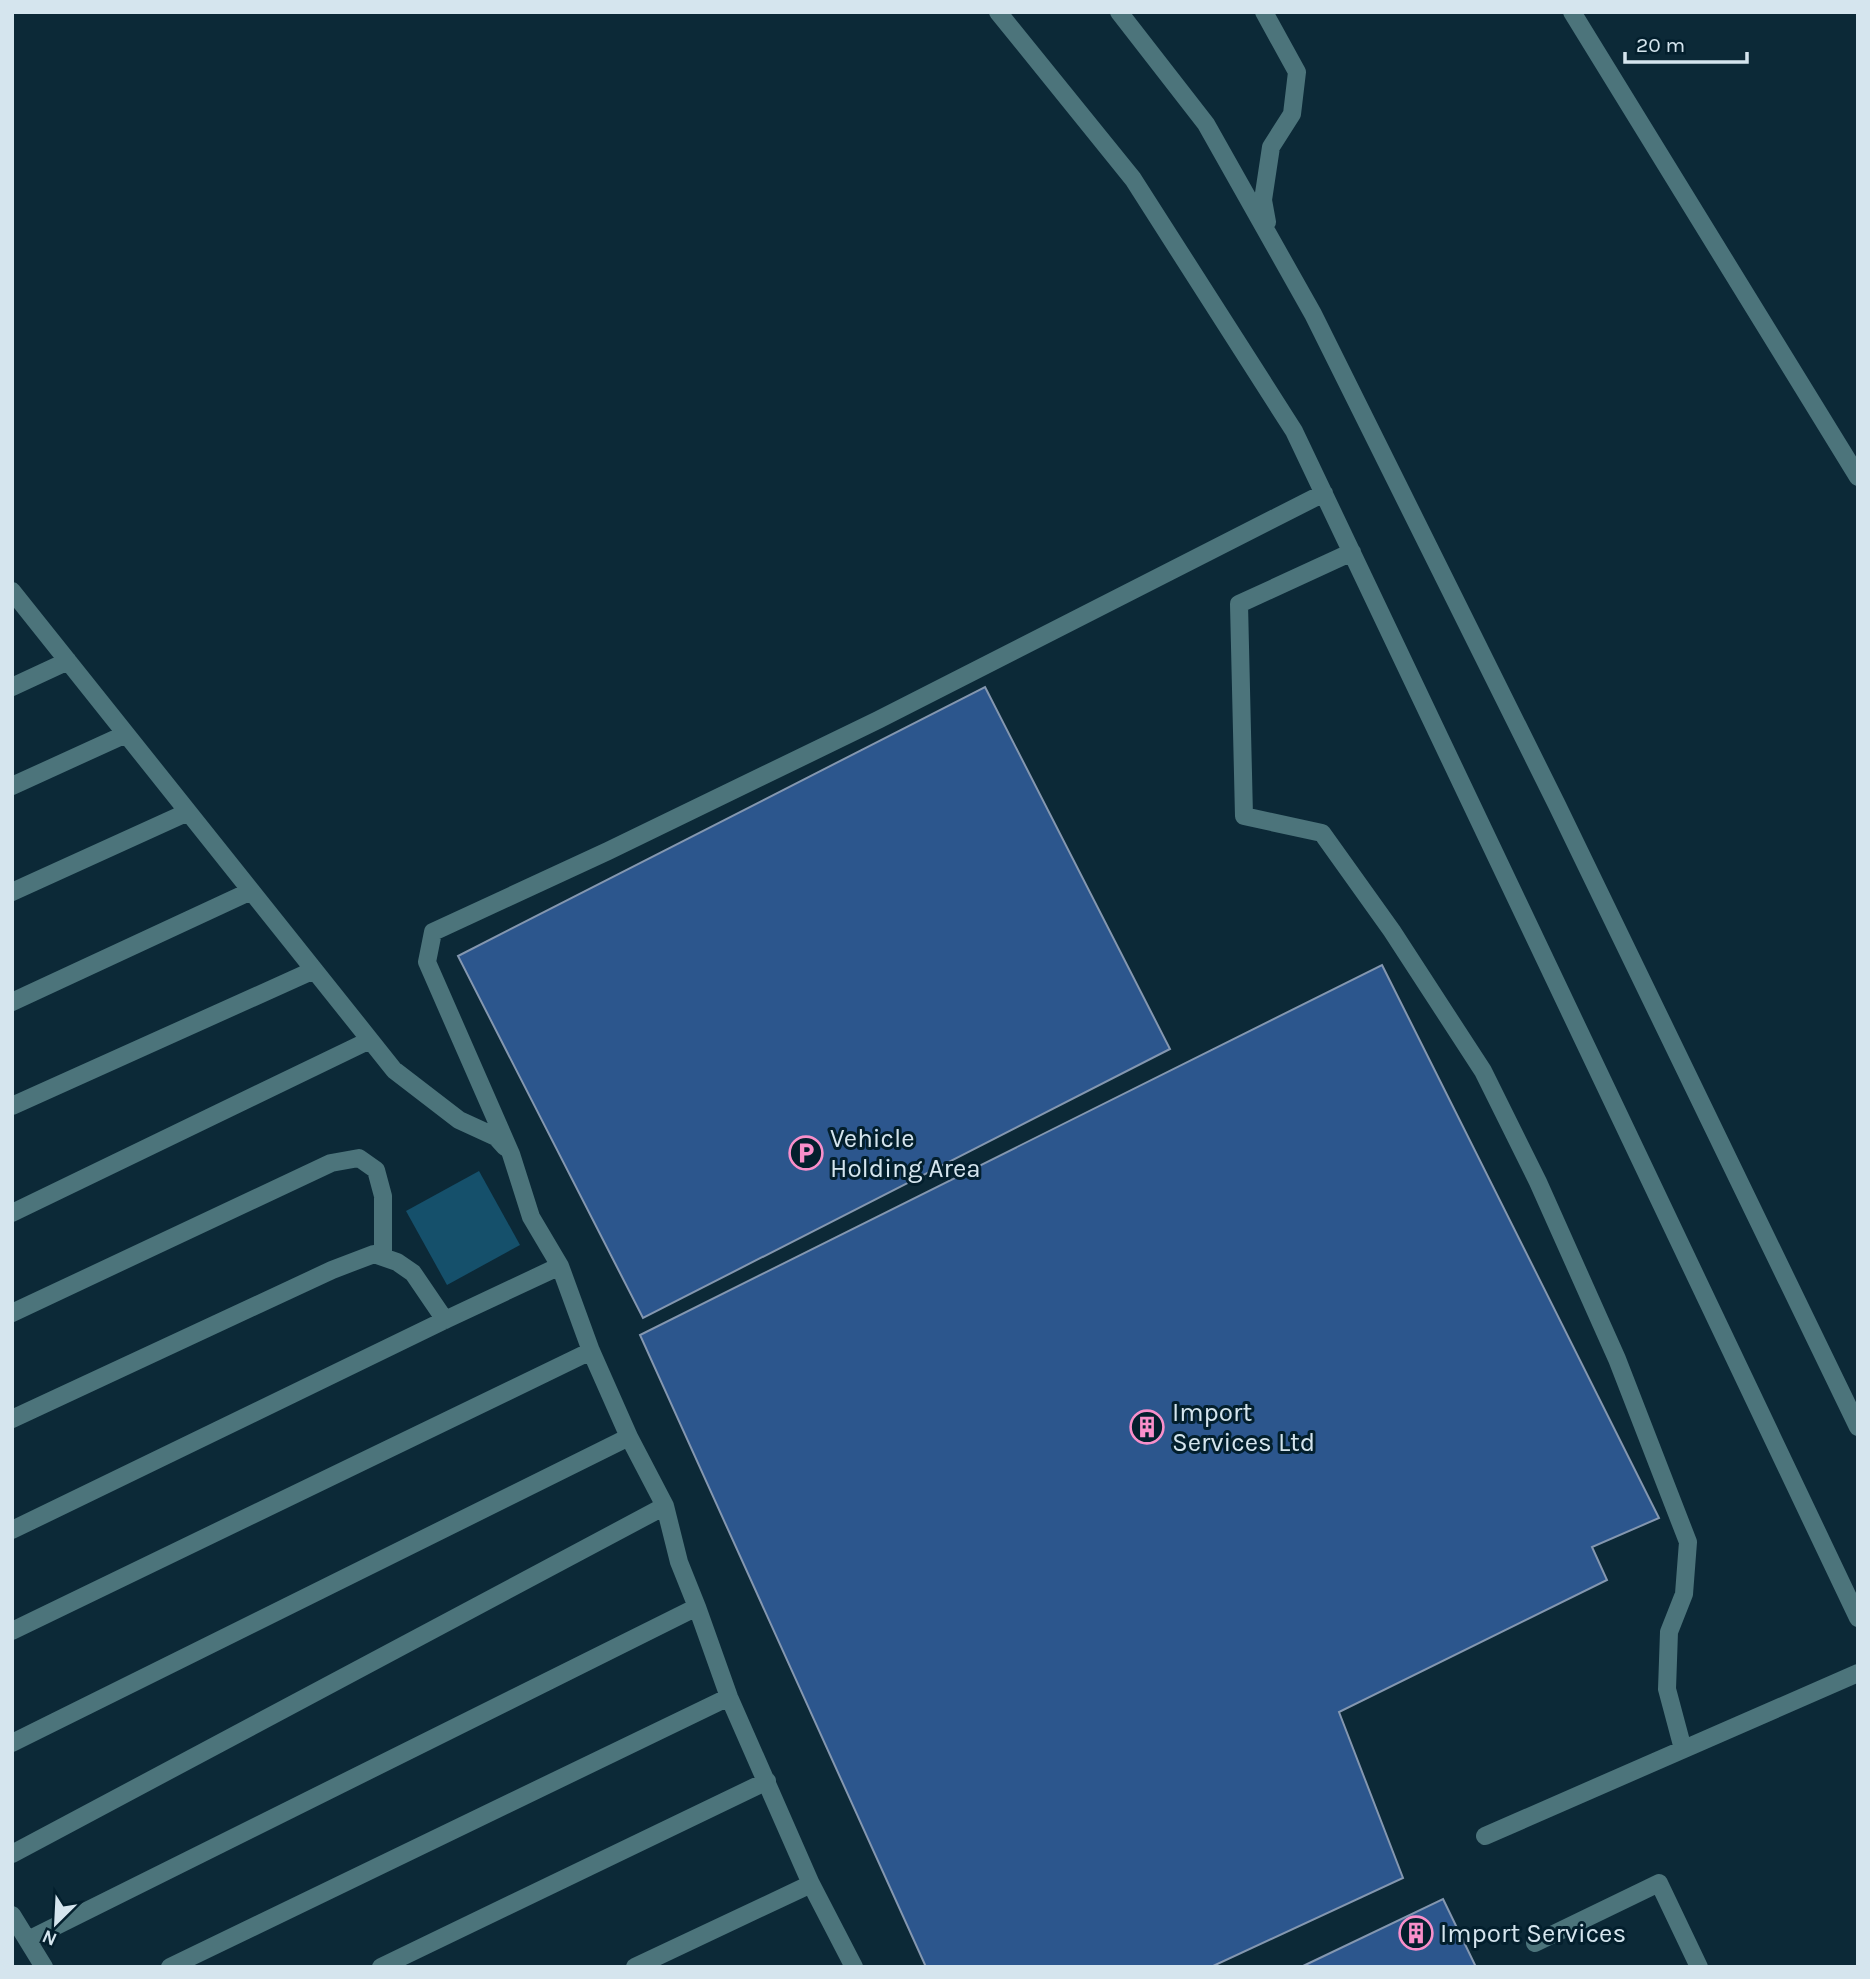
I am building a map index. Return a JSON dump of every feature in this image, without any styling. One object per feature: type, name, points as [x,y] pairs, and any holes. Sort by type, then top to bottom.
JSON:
[{"type":"street","points":[[998,12],[1133,178],[1294,431],[1858,1618]]},
{"type":"street","points":[[1119,12],[1206,124],[1313,314],[1557,805],[1858,1427]]},
{"type":"street","points":[[1264,12],[1297,72],[1292,114],[1271,147],[1263,200],[1271,239]]},
{"type":"street","points":[[1572,12],[1858,477]]},
{"type":"street","points":[[853,1967],[811,1884],[729,1697],[679,1562],[665,1506],[629,1437],[591,1351],[560,1266],[531,1217],[511,1154],[427,962],[433,932],[608,851],[878,720],[1324,493]]},
{"type":"street","points":[[1352,552],[1240,604],[1244,816],[1322,833],[1392,930],[1483,1071],[1538,1182],[1617,1359],[1688,1542],[1684,1594],[1670,1632],[1667,1689],[1683,1749]]},
{"type":"street","points":[[12,591],[394,1070],[459,1120],[496,1136],[511,1154]]},
{"type":"street","points":[[12,687],[68,661]]},
{"type":"street","points":[[12,786],[126,734]]},
{"type":"street","points":[[12,892],[188,812]]},
{"type":"street","points":[[12,1002],[251,891]]},
{"type":"street","points":[[12,1106],[314,970]]},
{"type":"street","points":[[12,1213],[370,1040]]},
{"type":"street","points":[[12,1313],[331,1163],[359,1158],[376,1170],[383,1196],[383,1257]]},
{"type":"street","points":[[12,1419],[332,1270],[374,1254],[397,1262],[412,1273],[444,1320]]},
{"type":"street","points":[[12,1530],[560,1266]]},
{"type":"street","points":[[12,1631],[591,1351]]},
{"type":"street","points":[[12,1743],[629,1437]]},
{"type":"street","points":[[12,1854],[665,1506]]},
{"type":"street","points":[[28,1940],[697,1607]]},
{"type":"street","points":[[1485,1836],[1858,1672]]},
{"type":"street","points":[[170,1967],[729,1697]]},
{"type":"street","points":[[382,1967],[767,1781]]},
{"type":"street","points":[[1535,1942],[1658,1883],[1699,1967]]},
{"type":"street","points":[[635,1967],[811,1884]]},
{"type":"street","points":[[12,1915],[44,1967]]},
{"type":"shaded area","points":[[479,1171],[520,1245],[447,1285],[406,1211]]},
{"type":"building","points":[[985,687],[1170,1049],[643,1318],[458,956]]},
{"type":"building","name":"Import Services Ltd","points":[[1382,965],[1659,1518],[1592,1547],[1607,1580],[1339,1712],[1403,1878],[1211,1967],[926,1967],[640,1335]]},
{"type":"building","name":"Import Services","points":[[1443,1899],[1476,1967],[1301,1967]]},
{"type":"place","name":"Vehicle Holding Area","points":[[806,1153]]},
{"type":"place","name":"Import Services Ltd","points":[[1147,1427]]},
{"type":"place","name":"Import Services","points":[[1416,1933]]}]
